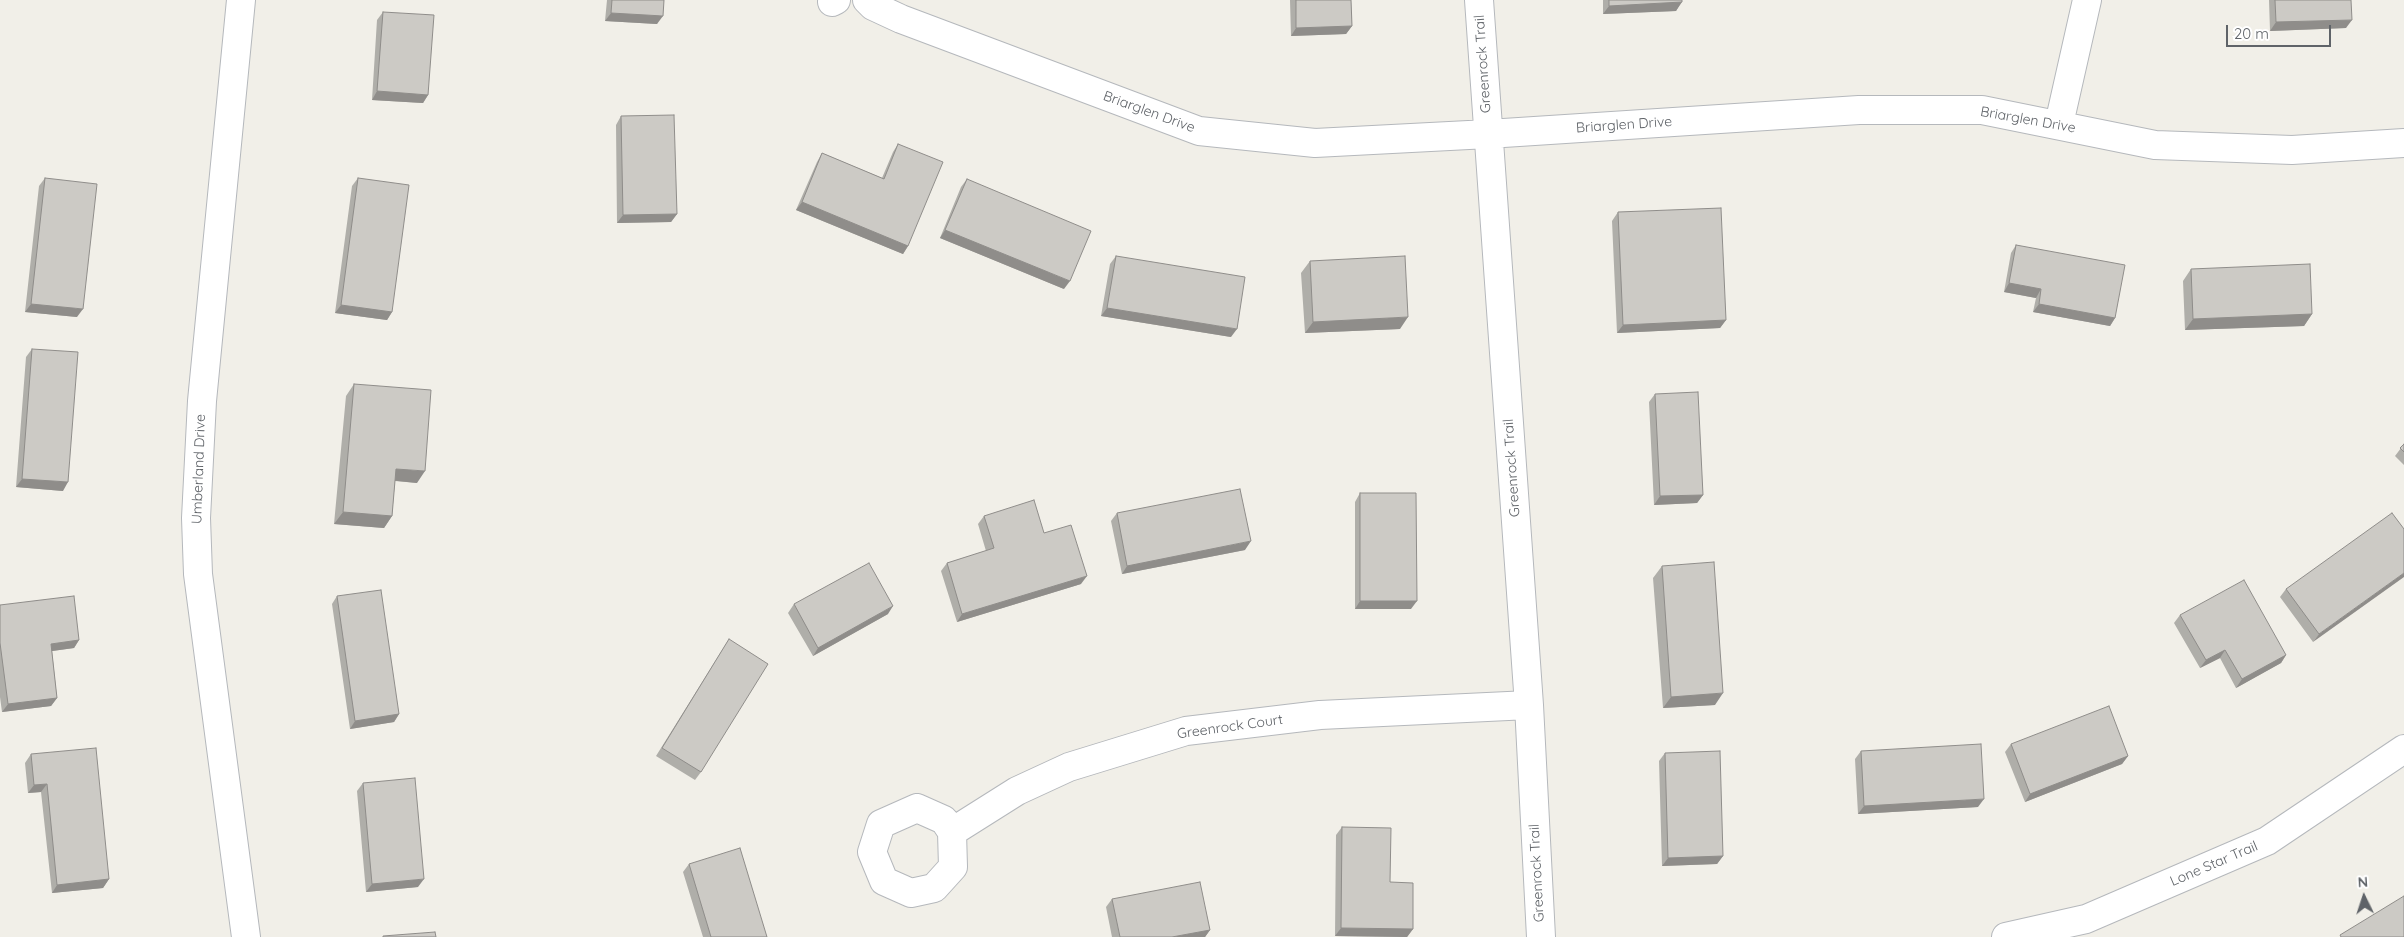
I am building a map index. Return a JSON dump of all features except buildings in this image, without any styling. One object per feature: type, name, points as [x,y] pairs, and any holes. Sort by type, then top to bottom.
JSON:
[{"type":"street","name":"Umberland Drive","points":[[241,0],[202,401],[196,518],[198,574],[246,937]]},
{"type":"street","name":"Briarglen Drive","points":[[867,0],[872,6],[901,19],[1199,131],[1315,143],[1859,110],[1982,110],[2156,145],[2292,150],[2404,143]]},
{"type":"street","name":"Greenrock Trail","points":[[1479,0],[1528,705],[1541,937]]},
{"type":"street","points":[[2059,124],[2087,0]]},
{"type":"street","name":"Greenrock Court","points":[[952,832],[1017,791],[1069,767],[1186,731],[1320,715],[1528,705]]},
{"type":"street","name":"Lone Star Trail","points":[[2006,937],[2086,919],[2267,841],[2404,749]]}]
